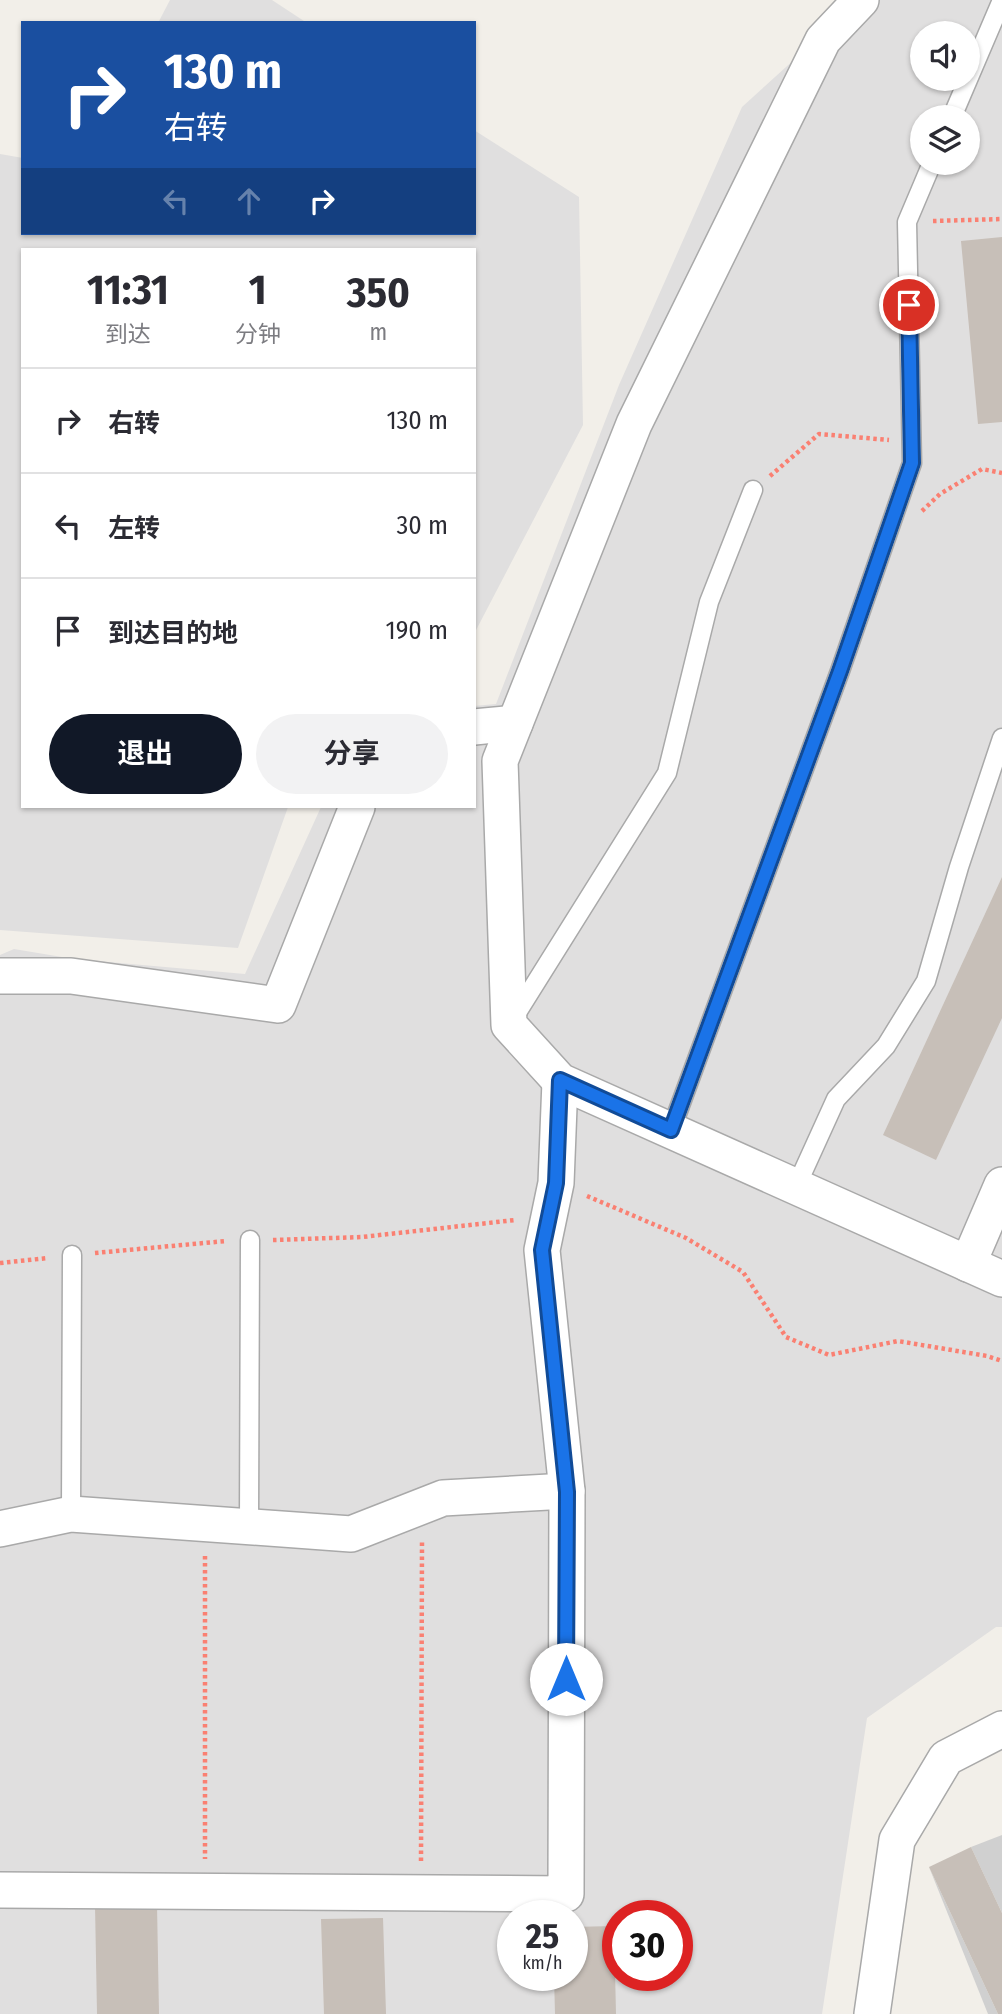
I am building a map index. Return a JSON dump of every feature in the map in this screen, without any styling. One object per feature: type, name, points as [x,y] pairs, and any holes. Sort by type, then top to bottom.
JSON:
[{"type":"street","points":[[861,0],[822,40],[634,424],[500,761],[509,1025],[560,1080],[1002,1279]]},
{"type":"street","points":[[476,727],[515,723]]},
{"type":"street","points":[[0,976],[71,976],[278,1005],[357,808]]},
{"type":"street","points":[[0,1890],[566,1895],[567,1492],[542,1250],[556,1183],[560,1080]]},
{"type":"street","points":[[968,1264],[1002,1185]]},
{"type":"street","points":[[0,1529],[71,1514],[351,1534],[443,1498],[567,1492]]},
{"type":"street","points":[[872,2014],[897,1840],[946,1758],[1002,1729]]},
{"type":"lane","points":[[957,105],[1002,0]]},
{"type":"lane","points":[[671,1130],[835,684],[912,463],[907,222],[927,175]]},
{"type":"lane","points":[[509,1025],[667,773],[709,602],[753,490]]},
{"type":"lane","points":[[796,1187],[836,1099],[886,1046],[926,981],[958,867],[1002,738]]},
{"type":"lane","points":[[248,1526],[250,1240]]},
{"type":"lane","points":[[71,1514],[72,1255]]},
{"type":"path","points":[[907,222],[1002,219]]},
{"type":"path","points":[[753,490],[819,434],[912,442]]},
{"type":"path","points":[[887,534],[905,527],[940,494],[982,469],[1002,473]]},
{"type":"path","points":[[556,1183],[686,1238],[743,1272],[786,1337],[829,1355],[898,1341],[1002,1361]]},
{"type":"path","points":[[421,1893],[422,1506]]},
{"type":"path","points":[[205,1524],[205,1892]]},
{"type":"shaded area","points":[[170,0],[272,0],[304,21],[159,21]]},
{"type":"shaded area","points":[[860,0],[1002,0],[1002,1627],[996,1627],[867,1718],[822,2014],[0,2014],[0,955],[14,949],[74,959],[245,974],[321,808],[476,808],[476,706],[496,704],[619,385],[742,107]]},
{"type":"shaded area","points":[[476,131],[579,197],[583,425],[476,630],[476,248],[21,248],[21,808],[288,808],[238,948],[0,930],[0,154],[21,158],[21,235],[476,235]]},
{"type":"shaded area","points":[[1002,1835],[1002,1913],[971,1847]]},
{"type":"shaded area","points":[[929,1867],[998,2014],[988,2014]]},
{"type":"building","points":[[1002,237],[1002,422],[978,424],[961,241]]},
{"type":"building","points":[[1002,877],[1002,1018],[936,1160],[883,1135]]},
{"type":"building","points":[[971,1847],[1002,1913],[1002,2014],[998,2014],[929,1867]]},
{"type":"building","points":[[157,1904],[159,2014],[97,2014],[95,1905]]},
{"type":"building","points":[[383,1918],[386,2014],[324,2014],[321,1919]]},
{"type":"building","points":[[602,1926],[602,1991],[615,1991],[616,2014],[555,2014],[554,1991],[588,1991],[588,1927]]},
{"type":"route","points":[[566,1679],[567,1492],[542,1250],[556,1183],[560,1080],[671,1130],[840,671],[912,463],[909,305]]}]
